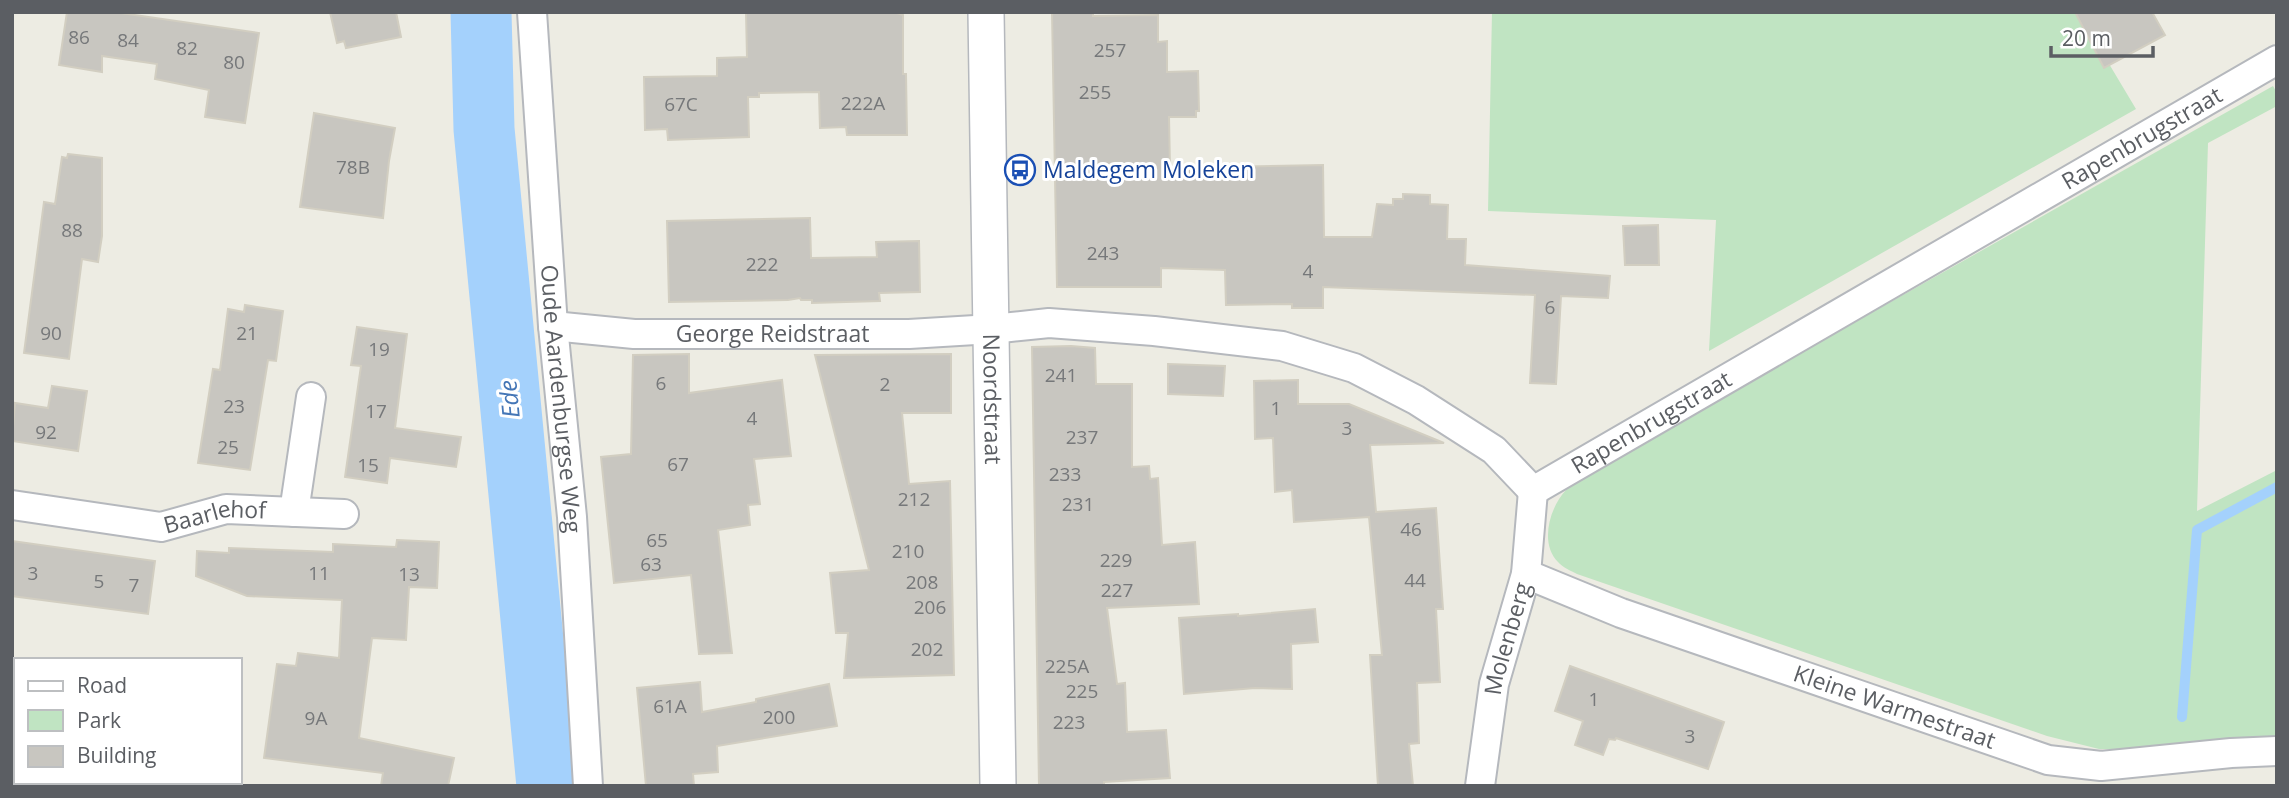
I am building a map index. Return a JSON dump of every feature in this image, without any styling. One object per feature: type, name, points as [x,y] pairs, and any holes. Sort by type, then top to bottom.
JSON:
[{"type":"street","name":"Oude Aardenburgse Weg","points":[[532,12],[553,326],[572,517],[588,786]]},
{"type":"street","name":"Noordstraat","points":[[986,12],[998,786]]},
{"type":"street","name":"Rapenbrugstraat","points":[[1533,491],[2277,60]]},
{"type":"street","points":[[992,329],[1049,323],[1154,331],[1282,346],[1354,368],[1416,400],[1494,450],[1533,491]]},
{"type":"street","name":"George Reidstraat","points":[[553,326],[634,334],[909,334],[992,329]]},
{"type":"street","name":"Baarlehof","points":[[294,512],[311,397]]},
{"type":"street","name":"Molenberg","points":[[1480,786],[1494,684],[1526,574],[1533,491]]},
{"type":"street","name":"Baarlehof","points":[[12,505],[161,527],[226,509],[344,514]]},
{"type":"street","name":"Kleine Warmestraat","points":[[1526,574],[1621,613],[2048,760],[2101,766],[2277,751]]},
{"type":"green space","points":[[1492,12],[2078,12],[2136,109],[1709,351],[1716,220],[1488,211]]},
{"type":"green space","points":[[2273,86],[2277,93],[2277,106],[2208,143],[2197,511],[2277,470],[2277,736],[2227,738],[2146,749],[2099,749],[2047,736],[1577,574],[1562,566],[1552,554],[1548,535],[1555,506],[1566,490],[1593,470]]},
{"type":"building","points":[[67,12],[114,12],[259,33],[245,123],[205,117],[209,90],[155,79],[157,64],[102,56],[102,72],[59,65]]},
{"type":"building","points":[[330,12],[396,12],[401,37],[346,48],[344,41],[337,43]]},
{"type":"building","points":[[746,12],[894,12],[903,15],[907,135],[847,135],[846,127],[820,128],[819,92],[759,93],[759,97],[748,97],[749,137],[668,140],[667,129],[645,130],[644,77],[717,76],[717,58],[747,57]]},
{"type":"building","points":[[1052,12],[1093,12],[1093,16],[1158,15],[1158,42],[1167,41],[1167,72],[1198,71],[1199,111],[1196,111],[1196,117],[1169,117],[1170,168],[1323,165],[1324,237],[1372,237],[1377,204],[1393,205],[1393,199],[1403,199],[1403,194],[1430,195],[1430,204],[1448,205],[1447,239],[1466,239],[1465,265],[1610,276],[1608,298],[1561,296],[1556,384],[1530,383],[1535,295],[1323,287],[1323,308],[1292,308],[1292,304],[1226,305],[1225,270],[1161,268],[1161,287],[1057,287]]},
{"type":"building","points":[[2075,12],[2152,12],[2165,35],[2104,68]]},
{"type":"building","points":[[314,113],[395,128],[383,218],[300,207]]},
{"type":"building","points":[[68,154],[102,158],[102,236],[98,262],[82,259],[69,359],[24,353],[44,202],[55,204],[62,157],[67,158]]},
{"type":"building","points":[[810,218],[811,258],[877,257],[876,242],[919,241],[920,292],[879,293],[880,301],[812,303],[812,300],[800,298],[669,302],[667,221]]},
{"type":"building","points":[[1658,225],[1659,265],[1625,265],[1623,226]]},
{"type":"building","points":[[245,305],[283,311],[276,361],[268,360],[250,470],[198,463],[213,369],[220,370],[228,309],[244,312]]},
{"type":"building","points":[[357,327],[407,334],[395,428],[461,437],[456,467],[390,458],[387,483],[345,477],[361,366],[351,365]]},
{"type":"building","points":[[1032,347],[1095,348],[1096,384],[1132,384],[1132,467],[1149,466],[1150,479],[1158,478],[1162,545],[1195,542],[1199,604],[1107,608],[1117,684],[1125,683],[1127,732],[1166,730],[1170,778],[1104,782],[1104,786],[1039,786]]},
{"type":"building","points":[[689,354],[689,393],[782,380],[791,456],[754,459],[760,504],[748,505],[750,525],[718,530],[732,653],[699,654],[691,575],[614,583],[601,457],[631,454],[633,355]]},
{"type":"building","points":[[951,354],[951,413],[902,413],[909,484],[950,481],[954,675],[844,678],[848,633],[836,633],[830,573],[869,570],[815,355]]},
{"type":"building","points":[[1168,364],[1225,366],[1223,396],[1168,394]]},
{"type":"building","points":[[1298,380],[1298,404],[1349,404],[1444,443],[1370,445],[1376,512],[1436,508],[1443,609],[1436,609],[1440,682],[1417,683],[1419,743],[1409,744],[1413,786],[1378,786],[1370,655],[1382,655],[1369,517],[1294,522],[1292,490],[1275,492],[1273,438],[1255,439],[1254,381]]},
{"type":"building","points":[[52,386],[87,391],[78,451],[12,441],[15,403],[48,408]]},
{"type":"building","points":[[397,540],[439,542],[437,588],[409,587],[406,640],[372,638],[359,738],[454,758],[448,786],[381,786],[383,773],[264,758],[277,664],[296,666],[298,653],[339,658],[342,600],[247,596],[196,576],[197,551],[229,553],[229,548],[333,552],[333,544],[396,547]]},
{"type":"building","points":[[12,541],[155,561],[148,614],[12,596]]},
{"type":"building","points":[[1315,609],[1318,642],[1291,644],[1292,689],[1255,688],[1184,694],[1179,618]]},
{"type":"building","points":[[1570,666],[1724,722],[1708,769],[1616,738],[1609,739],[1603,755],[1575,745],[1583,721],[1555,711]]},
{"type":"building","points":[[700,682],[702,712],[829,684],[837,726],[717,746],[718,772],[693,774],[694,786],[646,786],[637,688]]},
{"type":"waterway","name":"Ede","points":[[481,12],[484,129],[547,786]]},
{"type":"waterway","points":[[2182,717],[2197,530],[2277,487]]},
{"type":"place","name":"Maldegem Moleken","points":[[1020,170]]}]
